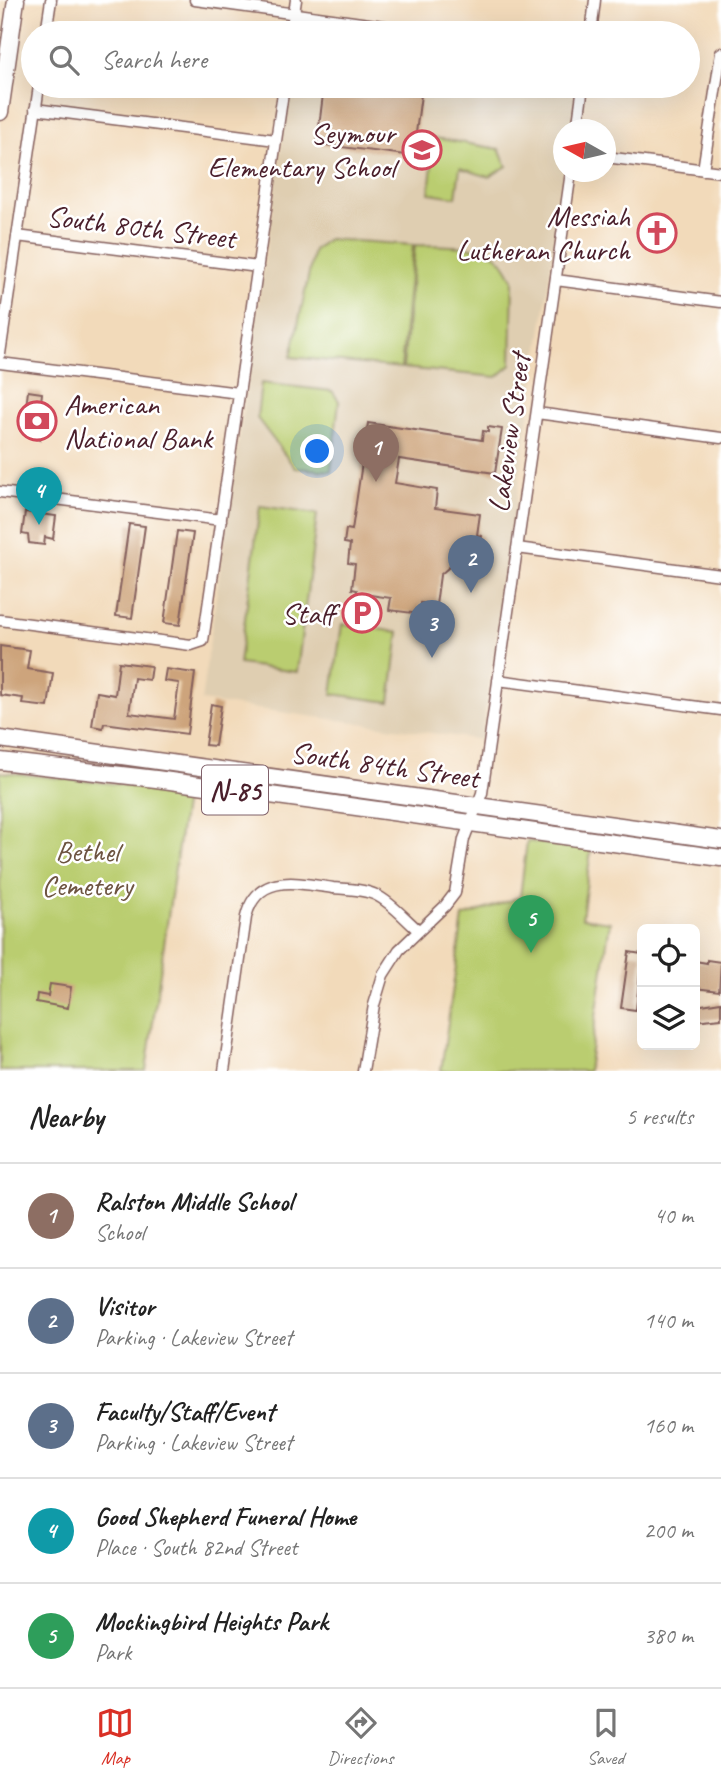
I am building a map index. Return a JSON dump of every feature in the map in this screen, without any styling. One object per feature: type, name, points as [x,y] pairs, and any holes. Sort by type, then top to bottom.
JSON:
[{"type":"main road","points":[[0,107],[16,0]]},
{"type":"main road","name":"South 84th Street","points":[[0,739],[721,840]]},
{"type":"main road","name":"South 84th Street","points":[[0,761],[156,779],[721,858]]},
{"type":"street","points":[[48,21],[51,0]]},
{"type":"street","points":[[195,0],[350,21]]},
{"type":"street","points":[[293,21],[296,0]]},
{"type":"street","points":[[592,21],[595,0]]},
{"type":"street","points":[[703,170],[721,53]]},
{"type":"street","points":[[0,354],[37,98]]},
{"type":"street","points":[[0,620],[200,644],[204,636],[282,98]]},
{"type":"street","points":[[578,119],[581,98]]},
{"type":"street","points":[[35,109],[276,139]]},
{"type":"street","points":[[616,158],[721,172]]},
{"type":"street","name":"Lakeview Street","points":[[363,1071],[374,1005],[383,975],[399,950],[455,893],[464,839],[482,793],[570,182]]},
{"type":"street","name":"South 80th Street","points":[[17,236],[258,267]]},
{"type":"street","points":[[556,280],[721,302]]},
{"type":"street","points":[[0,363],[239,393]]},
{"type":"street","points":[[537,413],[721,438]]},
{"type":"street","points":[[0,492],[221,520]]},
{"type":"street","points":[[517,548],[721,575]]},
{"type":"street","points":[[498,680],[721,710]]},
{"type":"street","points":[[224,1071],[247,912],[262,889],[286,882],[376,895],[418,930]]},
{"type":"shaded area","points":[[288,98],[575,98],[572,119],[553,119],[553,182],[564,182],[481,740],[201,701]]},
{"type":"green space","points":[[429,137],[499,149],[507,166],[489,177],[460,168],[456,197],[429,193],[432,165],[425,163]]},
{"type":"green space","points":[[328,239],[413,245],[401,368],[291,357],[314,250]]},
{"type":"green space","points":[[415,245],[481,249],[497,256],[506,267],[513,279],[511,365],[497,377],[403,368]]},
{"type":"green space","points":[[261,383],[332,391],[339,401],[331,471],[295,468],[257,418]]},
{"type":"green space","points":[[260,506],[317,514],[297,672],[239,664]]},
{"type":"green space","points":[[342,624],[399,632],[390,702],[332,694]]},
{"type":"green space","name":"Bethel Cemetery","points":[[0,772],[186,791],[146,1071],[0,1071]]},
{"type":"green space","points":[[527,841],[591,850],[582,918],[610,922],[588,1071],[441,1071],[463,917],[520,897]]},
{"type":"building","points":[[323,98],[421,98],[413,156],[317,144]]},
{"type":"building","name":"American National Bank","points":[[28,391],[42,393],[40,411],[54,413],[51,429],[41,428],[40,440],[23,433]]},
{"type":"building","points":[[368,423],[482,440],[483,431],[488,432],[488,427],[502,429],[495,473],[399,459],[395,483],[437,490],[435,508],[480,514],[477,535],[482,536],[478,565],[456,561],[440,575],[436,605],[421,603],[420,614],[389,610],[391,598],[357,593],[357,590],[352,589],[355,564],[348,563],[350,544],[344,543],[346,529],[352,530]]},
{"type":"building","points":[[25,512],[56,516],[53,539],[45,537],[44,545],[29,543],[28,535],[22,534]]},
{"type":"building","points":[[129,524],[145,526],[132,618],[116,616]]},
{"type":"building","points":[[177,531],[193,533],[180,625],[164,623]]},
{"type":"building","points":[[0,646],[30,650],[27,669],[53,673],[48,707],[22,704],[23,698],[0,695]]},
{"type":"building","points":[[119,662],[151,666],[149,680],[134,678],[129,713],[174,719],[179,683],[164,681],[166,669],[195,673],[187,734],[104,723],[103,728],[92,726],[97,692],[115,695]]},
{"type":"building","points":[[211,704],[221,706],[215,746],[205,745]]},
{"type":"building","points":[[629,952],[637,953],[636,1010],[621,1008]]},
{"type":"building","points":[[707,960],[721,962],[719,991],[700,989],[700,962],[707,963]]},
{"type":"building","points":[[50,984],[71,987],[68,1008],[36,1002],[37,994],[48,996]]},
{"type":"building","points":[[721,1002],[721,1018],[700,1020],[700,1005]]},
{"type":"place","name":"Seymour Elementary School","points":[[422,150]]},
{"type":"place","name":"Messiah Lutheran Church","points":[[657,233]]},
{"type":"place","name":"American National Bank","points":[[37,421]]},
{"type":"place","name":"Ralston Middle School","points":[[376,482]]},
{"type":"place","name":"Good Shepherd Funeral Home","points":[[39,525]]},
{"type":"place","name":"Visitor","points":[[471,593]]},
{"type":"place","name":"Staff","points":[[362,613]]},
{"type":"place","name":"Faculty/Staff/Event","points":[[432,658]]},
{"type":"place","name":"Mockingbird Heights Park","points":[[531,953]]}]
